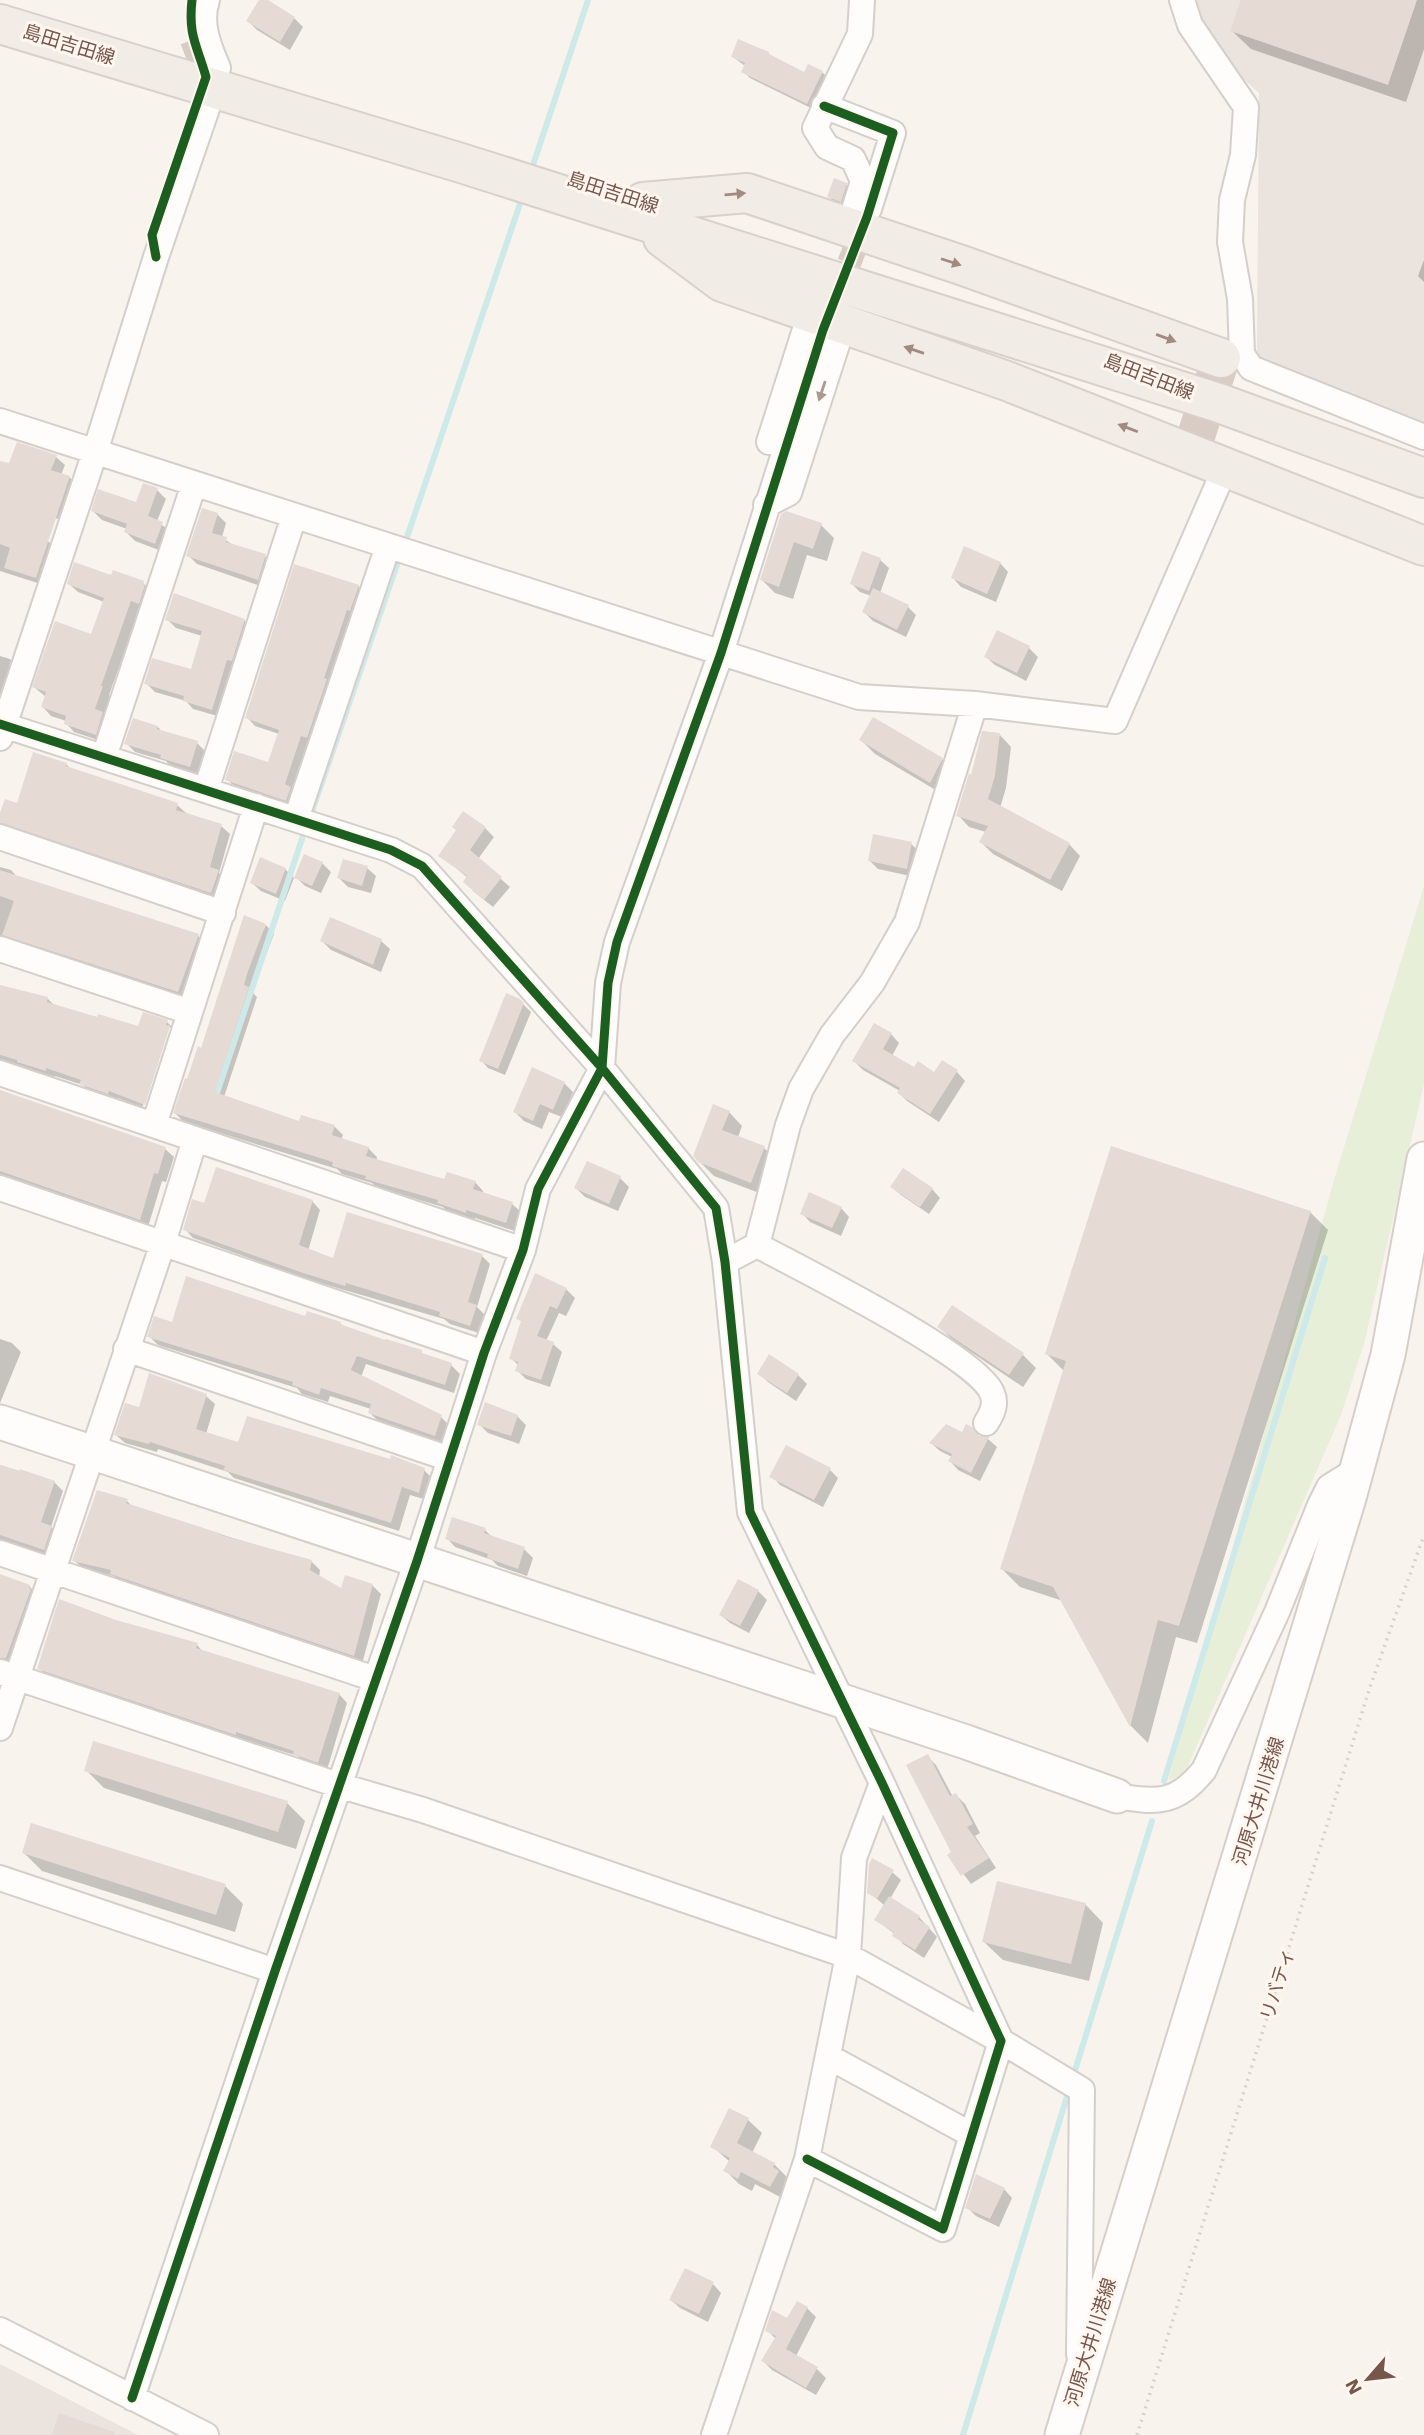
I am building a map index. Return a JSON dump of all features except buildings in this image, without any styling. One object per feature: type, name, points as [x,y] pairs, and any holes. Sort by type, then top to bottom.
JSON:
[{"type":"main road","name":"島田吉田線","points":[[0,2],[209,88]]},
{"type":"main road","name":"島田吉田線","points":[[0,24],[209,88],[641,211],[1219,403],[1424,478]]},
{"type":"main road","points":[[641,211],[747,193],[858,223],[964,266],[1221,358]]},
{"type":"main road","points":[[641,211],[722,282],[825,323],[1007,381],[1424,545]]},
{"type":"main road","name":"河原大井川港線","points":[[1062,2435],[1349,1498],[1388,1355],[1424,1159]]},
{"type":"main road","points":[[0,1422],[841,1700],[1117,1796]]},
{"type":"street","points":[[192,0],[192,40]]},
{"type":"street","points":[[207,0],[204,11],[209,88],[95,452],[1,729],[104,757],[296,819],[391,850],[422,866],[603,1068],[716,1208],[725,1262],[750,1512],[882,1783],[1002,2041],[943,2229],[807,2159]]},
{"type":"street","points":[[858,223],[863,181],[853,159],[827,147],[815,128],[860,34],[862,0]]},
{"type":"street","points":[[1182,0],[1190,25],[1246,107],[1243,155],[1232,200],[1230,242],[1240,299],[1242,354],[1251,368],[1424,437]]},
{"type":"street","points":[[824,106],[893,133],[858,223]]},
{"type":"street","points":[[766,505],[789,493],[825,323]]},
{"type":"street","points":[[132,2398],[484,1353],[523,1250],[537,1189],[603,1068],[608,983],[617,942],[721,653],[766,505],[757,482],[825,323]]},
{"type":"street","points":[[0,421],[859,697],[975,704],[1115,721],[1208,459]]},
{"type":"street","points":[[104,757],[194,484]]},
{"type":"street","points":[[206,790],[294,516]]},
{"type":"street","points":[[296,819],[388,546]]},
{"type":"street","points":[[725,1262],[757,1245],[788,1125],[801,1089],[832,1035],[872,983],[907,922],[975,704]]},
{"type":"street","points":[[153,1125],[256,806]]},
{"type":"street","points":[[0,837],[223,913]]},
{"type":"street","points":[[0,949],[190,1012]]},
{"type":"street","points":[[0,1073],[523,1250]]},
{"type":"street","points":[[0,1728],[9,1675],[54,1571],[195,1139]]},
{"type":"street","points":[[0,1188],[484,1353]]},
{"type":"street","points":[[757,1245],[933,1342],[977,1374],[992,1393],[994,1409],[986,1423]]},
{"type":"street","points":[[126,1349],[450,1459]]},
{"type":"street","points":[[1117,1796],[1150,1800],[1176,1797],[1190,1787],[1204,1770],[1277,1612],[1329,1487],[1355,1471]]},
{"type":"street","points":[[0,1553],[375,1679]]},
{"type":"street","points":[[9,1675],[338,1785],[423,1810],[849,1956],[1002,2041],[1072,2085],[1079,2381]]},
{"type":"street","points":[[714,2435],[807,2159],[849,1956],[854,1858],[882,1783]]},
{"type":"street","points":[[0,1878],[275,1971]]},
{"type":"street","points":[[828,2057],[972,2135]]},
{"type":"street","points":[[0,2330],[206,2435]]},
{"type":"shaded area","points":[[1190,0],[1424,0],[1424,428],[1257,356],[1259,93],[1202,42]]},
{"type":"shaded area","points":[[0,2364],[138,2435],[0,2435]]},
{"type":"green space","points":[[1424,886],[1424,1084],[1364,1344],[1341,1415],[1185,1773],[1168,1781],[1334,1180]]},
{"type":"waterway","points":[[531,171],[588,0]]},
{"type":"waterway","points":[[404,546],[523,195]]},
{"type":"waterway","points":[[310,817],[400,556]]},
{"type":"waterway","points":[[215,1099],[306,827]]},
{"type":"waterway","points":[[1164,1781],[1325,1258]]},
{"type":"waterway","points":[[1073,2077],[1152,1821]]},
{"type":"waterway","points":[[963,2435],[1069,2090]]},
{"type":"tunnel","points":[[192,40],[206,77],[200,97]]},
{"type":"tunnel","points":[[836,297],[866,220]]},
{"type":"tunnel","points":[[1191,452],[1221,358]]},
{"type":"cycle path","points":[[156,257],[152,235],[206,77],[192,32],[192,0]]},
{"type":"cycle path","points":[[132,2398],[275,1971],[417,1561],[484,1353],[523,1250],[538,1189],[602,1068],[608,983],[617,942],[721,653],[823,330],[867,217],[893,133],[824,106]]},
{"type":"cycle path","points":[[0,724],[391,850],[422,866],[602,1068],[716,1208],[725,1262],[750,1512],[882,1783],[1001,2041],[943,2229],[807,2159]]}]
